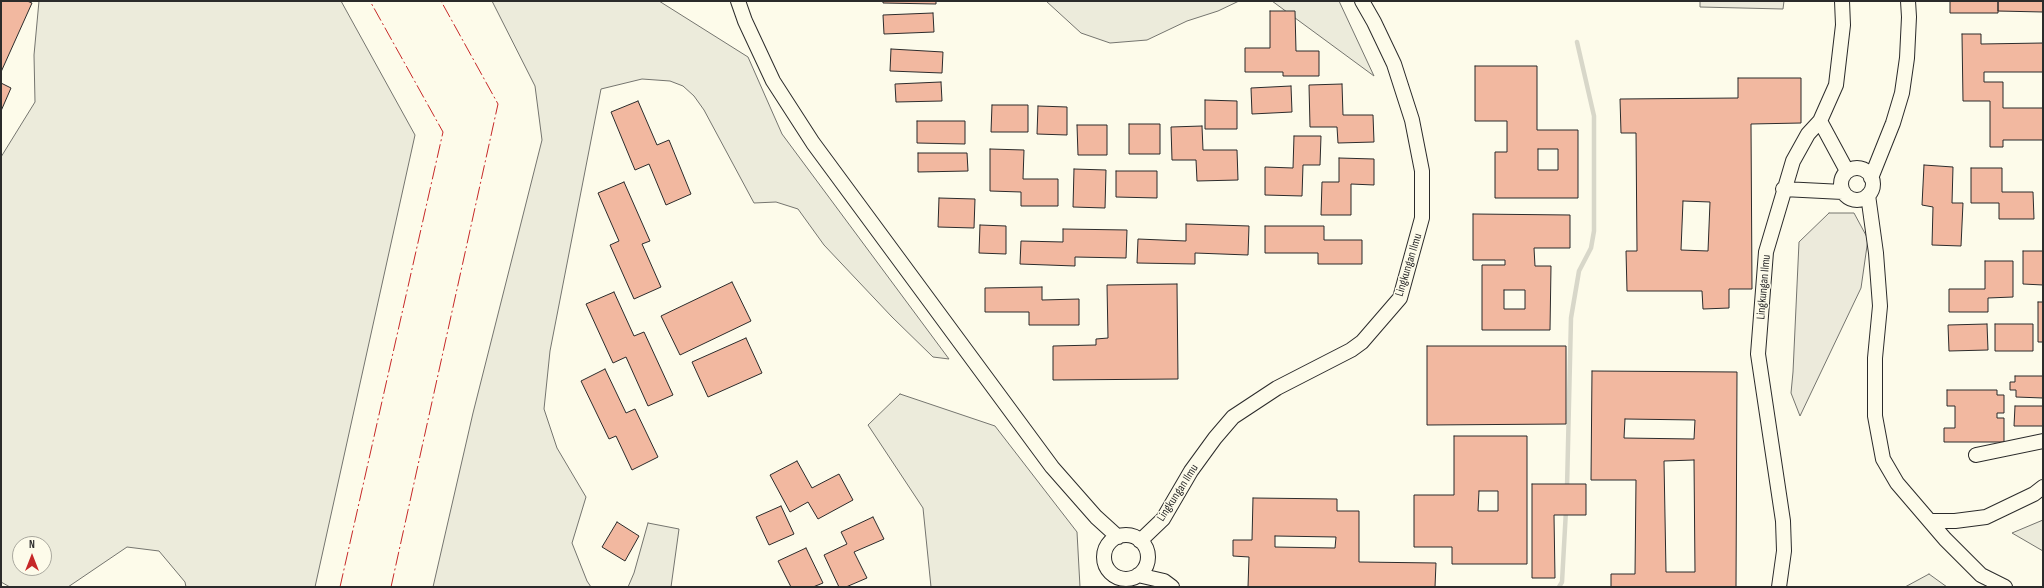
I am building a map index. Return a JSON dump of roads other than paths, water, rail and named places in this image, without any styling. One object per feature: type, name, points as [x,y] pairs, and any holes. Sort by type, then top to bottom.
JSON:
[{"type":"street","points":[[738,1],[745,20],[773,81],[813,143],[1052,467],[1096,517],[1118,537]]},
{"type":"street","name":"Lingkungan Ilmu","points":[[1140,541],[1163,519],[1191,471],[1215,438],[1233,418],[1277,388],[1351,350],[1362,342],[1400,298],[1422,218],[1422,171],[1412,120],[1394,64],[1362,1]]},
{"type":"street","name":"Lingkungan Ilmu","points":[[1780,587],[1784,550],[1783,521],[1758,354],[1766,252],[1783,189],[1793,161],[1808,134],[1820,121],[1836,85],[1843,25],[1842,1]]},
{"type":"street","points":[[1908,1],[1909,16],[1907,58],[1902,93],[1893,123],[1871,178],[1872,187],[1868,195],[1876,253],[1880,306],[1875,358],[1875,416],[1883,459],[1897,483],[1930,521],[1982,575],[2005,587]]},
{"type":"street","points":[[1820,121],[1847,171]]},
{"type":"street","points":[[1843,192],[1842,178],[1847,171],[1861,168],[1865,170],[1871,178]]},
{"type":"street","points":[[1783,189],[1843,192],[1847,196],[1856,199],[1868,195]]},
{"type":"street","points":[[1976,455],[2043,441]]},
{"type":"street","points":[[1930,521],[1955,521],[1986,517],[2034,494],[2043,487]]},
{"type":"street","points":[[1130,536],[1140,541],[1144,546],[1147,558],[1143,570],[1138,575],[1117,582],[1104,561],[1107,546],[1118,537],[1130,536]]},
{"type":"street","points":[[1138,575],[1164,581],[1172,587]]},
{"type":"waterway","points":[[1567,488],[1571,318],[1579,271],[1591,248],[1594,231],[1594,116],[1577,42]]},
{"type":"waterway","points":[[1559,587],[1562,582],[1566,510]]}]
